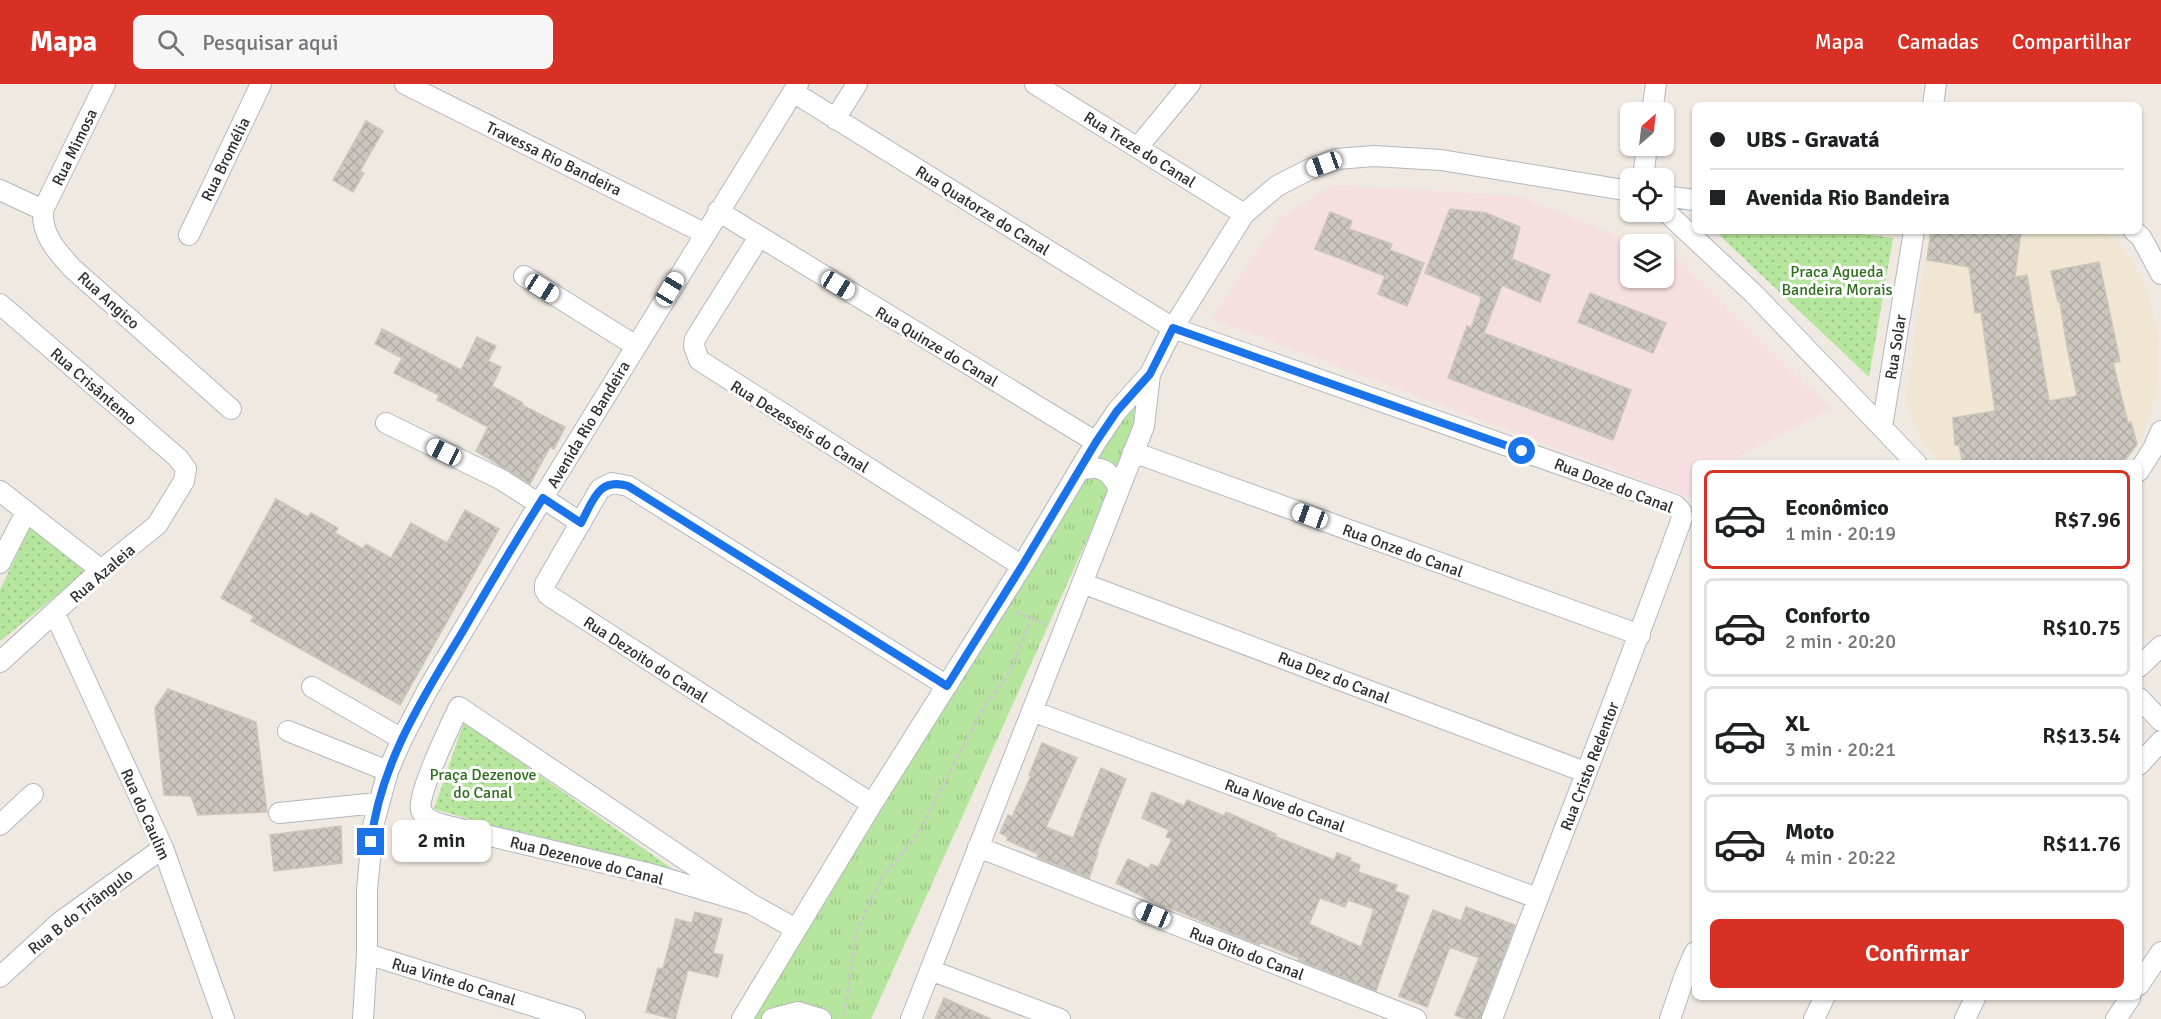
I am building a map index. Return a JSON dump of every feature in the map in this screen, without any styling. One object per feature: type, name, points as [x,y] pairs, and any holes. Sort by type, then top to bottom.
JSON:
[{"type":"street","name":"Rua Mimosa","points":[[43,210],[105,84]]},
{"type":"street","name":"Rua Bromélia","points":[[189,235],[261,84]]},
{"type":"street","name":"Travessa Rio Bandeira","points":[[405,84],[704,233]]},
{"type":"street","points":[[835,119],[856,84]]},
{"type":"street","name":"Rua Treze do Canal","points":[[1035,84],[1244,214]]},
{"type":"street","points":[[1138,147],[1190,84]]},
{"type":"street","points":[[1653,102],[1656,84]]},
{"type":"street","points":[[1933,102],[1936,84]]},
{"type":"street","name":"Avenida Rio Bandeira","points":[[363,1019],[369,857],[377,803],[402,739],[428,689],[541,501],[795,88]]},
{"type":"street","name":"Rua Quatorze do Canal","points":[[795,88],[835,119],[1173,328]]},
{"type":"street","points":[[742,1019],[1096,442],[1117,411],[1150,374],[1173,328],[1244,214],[1277,186],[1310,169],[1337,159],[1374,156],[1441,160],[1620,189]]},
{"type":"street","points":[[0,190],[43,210]]},
{"type":"street","points":[[1674,197],[1692,200]]},
{"type":"street","name":"Rua Angico","points":[[43,210],[46,233],[53,247],[72,268],[231,409]]},
{"type":"street","name":"Rua Quinze do Canal","points":[[718,211],[1096,442]]},
{"type":"street","points":[[1674,219],[1754,294],[1913,460]]},
{"type":"street","name":"Rua Solar","points":[[1882,427],[1914,234]]},
{"type":"street","points":[[2138,234],[2161,274]]},
{"type":"street","name":"Rua Dezesseis do Canal","points":[[759,237],[695,339],[694,346],[699,360],[1022,566]]},
{"type":"street","points":[[524,276],[636,346]]},
{"type":"street","name":"Rua Crisântemo","points":[[0,304],[178,458],[186,469]]},
{"type":"street","name":"Rua Doze do Canal","points":[[1173,328],[1664,501],[1675,505],[1681,511]]},
{"type":"street","points":[[911,1019],[1144,426],[1150,374]]},
{"type":"street","points":[[386,423],[502,480],[581,523]]},
{"type":"street","points":[[2142,466],[2161,431]]},
{"type":"street","name":"Rua Onze do Canal","points":[[1133,452],[1640,635]]},
{"type":"street","points":[[1079,470],[1093,466],[1104,470],[1112,476],[1119,489]]},
{"type":"street","name":"Rua Azaleia","points":[[0,662],[101,570],[157,525],[184,481],[186,469]]},
{"type":"street","name":"Rua Dezoito do Canal","points":[[872,804],[548,595],[544,590],[545,584],[600,489],[612,483],[628,486],[947,686]]},
{"type":"street","points":[[0,491],[101,570]]},
{"type":"street","name":"Rua Cristo Redentor","points":[[1492,1019],[1640,635],[1682,518],[1681,511]]},
{"type":"street","points":[[0,562],[26,512]]},
{"type":"street","name":"Rua Dez do Canal","points":[[1082,583],[1586,772]]},
{"type":"street","name":"Rua do Caulim","points":[[55,614],[163,848],[222,1017]]},
{"type":"street","points":[[2142,664],[2161,646]]},
{"type":"street","points":[[312,687],[402,739]]},
{"type":"street","points":[[2142,701],[2161,721]]},
{"type":"street","name":"Rua Dezenove do Canal","points":[[751,904],[651,874],[430,820],[421,810],[420,804],[427,780],[459,707],[751,904],[796,929]]},
{"type":"street","name":"Rua Nove do Canal","points":[[1032,711],[1538,898]]},
{"type":"street","points":[[288,731],[388,771]]},
{"type":"street","points":[[2142,762],[2161,741]]},
{"type":"street","points":[[0,825],[33,795]]},
{"type":"street","points":[[279,813],[377,803]]},
{"type":"street","name":"Rua Oito do Canal","points":[[978,847],[1416,1019]]},
{"type":"street","name":"Rua B do Triângulo","points":[[0,977],[60,922],[163,848]]},
{"type":"street","points":[[2142,980],[2161,952]]},
{"type":"street","name":"Rua Vinte do Canal","points":[[367,954],[575,1019]]},
{"type":"street","points":[[1670,1019],[1684,975],[1692,958]]},
{"type":"street","points":[[930,970],[1060,1019]]},
{"type":"street","points":[[1814,1019],[1823,1000]]},
{"type":"street","points":[[1965,1019],[1974,1000]]},
{"type":"street","points":[[2116,1019],[2129,1000]]},
{"type":"street","points":[[772,1019],[798,1012],[821,1019]]},
{"type":"path","points":[[1014,611],[1053,628]]},
{"type":"path","points":[[844,1015],[857,930],[882,878],[919,832],[975,723],[1002,684],[1014,662],[1031,618]]},
{"type":"shaded area","points":[[1333,185],[1519,196],[1620,237],[1620,288],[1674,288],[1674,259],[1682,263],[1830,409],[1732,460],[1692,460],[1692,499],[1212,319],[1280,218]]},
{"type":"shaded area","points":[[1929,234],[2107,234],[2122,247],[2147,289],[2158,337],[2156,397],[2137,448],[2127,460],[1939,460],[1921,442],[1906,400]]},
{"type":"green space","name":"Praca Agueda Bandeira Morais","points":[[1718,234],[1863,234],[1893,238],[1869,377]]},
{"type":"green space","points":[[1168,341],[1127,451],[871,1019],[742,1019]]},
{"type":"green space","points":[[31,524],[87,571],[0,641],[0,590]]},
{"type":"green space","name":"Praça Dezenove do Canal","points":[[464,722],[688,880],[434,809]]},
{"type":"building","points":[[366,121],[383,131],[360,171],[364,173],[353,192],[333,180]]},
{"type":"building","points":[[1450,209],[1486,213],[1520,227],[1512,259],[1550,275],[1540,302],[1502,285],[1484,333],[1631,390],[1613,440],[1448,378],[1467,326],[1471,328],[1482,297],[1425,273]]},
{"type":"building","points":[[1330,212],[1352,221],[1349,229],[1392,244],[1390,250],[1424,263],[1407,306],[1378,294],[1385,276],[1315,249]]},
{"type":"building","points":[[1931,234],[2021,234],[2015,277],[2027,275],[2049,401],[2077,396],[2060,302],[2058,302],[2051,271],[2099,262],[2120,361],[2113,363],[2128,423],[2131,422],[2137,444],[2125,460],[1962,460],[1959,445],[1955,445],[1953,418],[1995,411],[1981,312],[1975,313],[1969,267],[1927,260]]},
{"type":"building","points":[[1590,293],[1666,323],[1653,353],[1578,322]]},
{"type":"building","points":[[382,329],[461,370],[477,337],[496,346],[488,361],[501,367],[492,386],[523,403],[522,405],[565,427],[554,449],[550,447],[530,484],[476,451],[488,427],[437,400],[439,395],[394,373],[402,358],[375,344]]},
{"type":"building","points":[[276,499],[308,517],[311,513],[338,528],[335,533],[363,549],[366,544],[391,558],[411,523],[447,543],[465,510],[499,529],[400,705],[251,621],[254,616],[221,598]]},
{"type":"building","points":[[168,689],[256,722],[267,812],[198,815],[191,796],[164,795],[155,708]]},
{"type":"building","points":[[1042,743],[1077,758],[1046,827],[1073,838],[1101,768],[1126,779],[1097,851],[1089,878],[1037,857],[1038,854],[1007,840],[1008,837],[1000,833],[1008,815],[1012,817],[1031,776],[1029,775]]},
{"type":"building","points":[[1152,792],[1184,806],[1187,800],[1224,816],[1226,812],[1276,834],[1274,836],[1334,860],[1337,853],[1351,858],[1350,861],[1360,865],[1358,872],[1397,885],[1395,891],[1409,896],[1376,991],[1260,942],[1259,945],[1164,907],[1116,883],[1128,859],[1149,869],[1151,864],[1158,867],[1172,839],[1166,837],[1169,830],[1142,818]],"holes":[[[1320,898],[1345,907],[1348,900],[1374,909],[1361,947],[1309,924]]]},
{"type":"building","points":[[341,826],[342,863],[274,871],[270,835]]},
{"type":"building","points":[[1466,907],[1515,925],[1480,1019],[1466,1019],[1455,1015],[1479,958],[1450,947],[1427,1007],[1399,996],[1433,910],[1461,921]]},
{"type":"building","points":[[695,912],[722,919],[713,953],[723,955],[718,977],[688,970],[675,1019],[646,1012],[658,968],[663,969],[676,919],[692,923]]},
{"type":"building","points":[[944,998],[991,1019],[935,1019]]},
{"type":"route","points":[[371,842],[377,803],[405,732],[428,689],[543,498],[581,523],[600,489],[612,483],[628,486],[947,686],[1096,442],[1117,411],[1150,374],[1173,328],[1522,451]]}]
